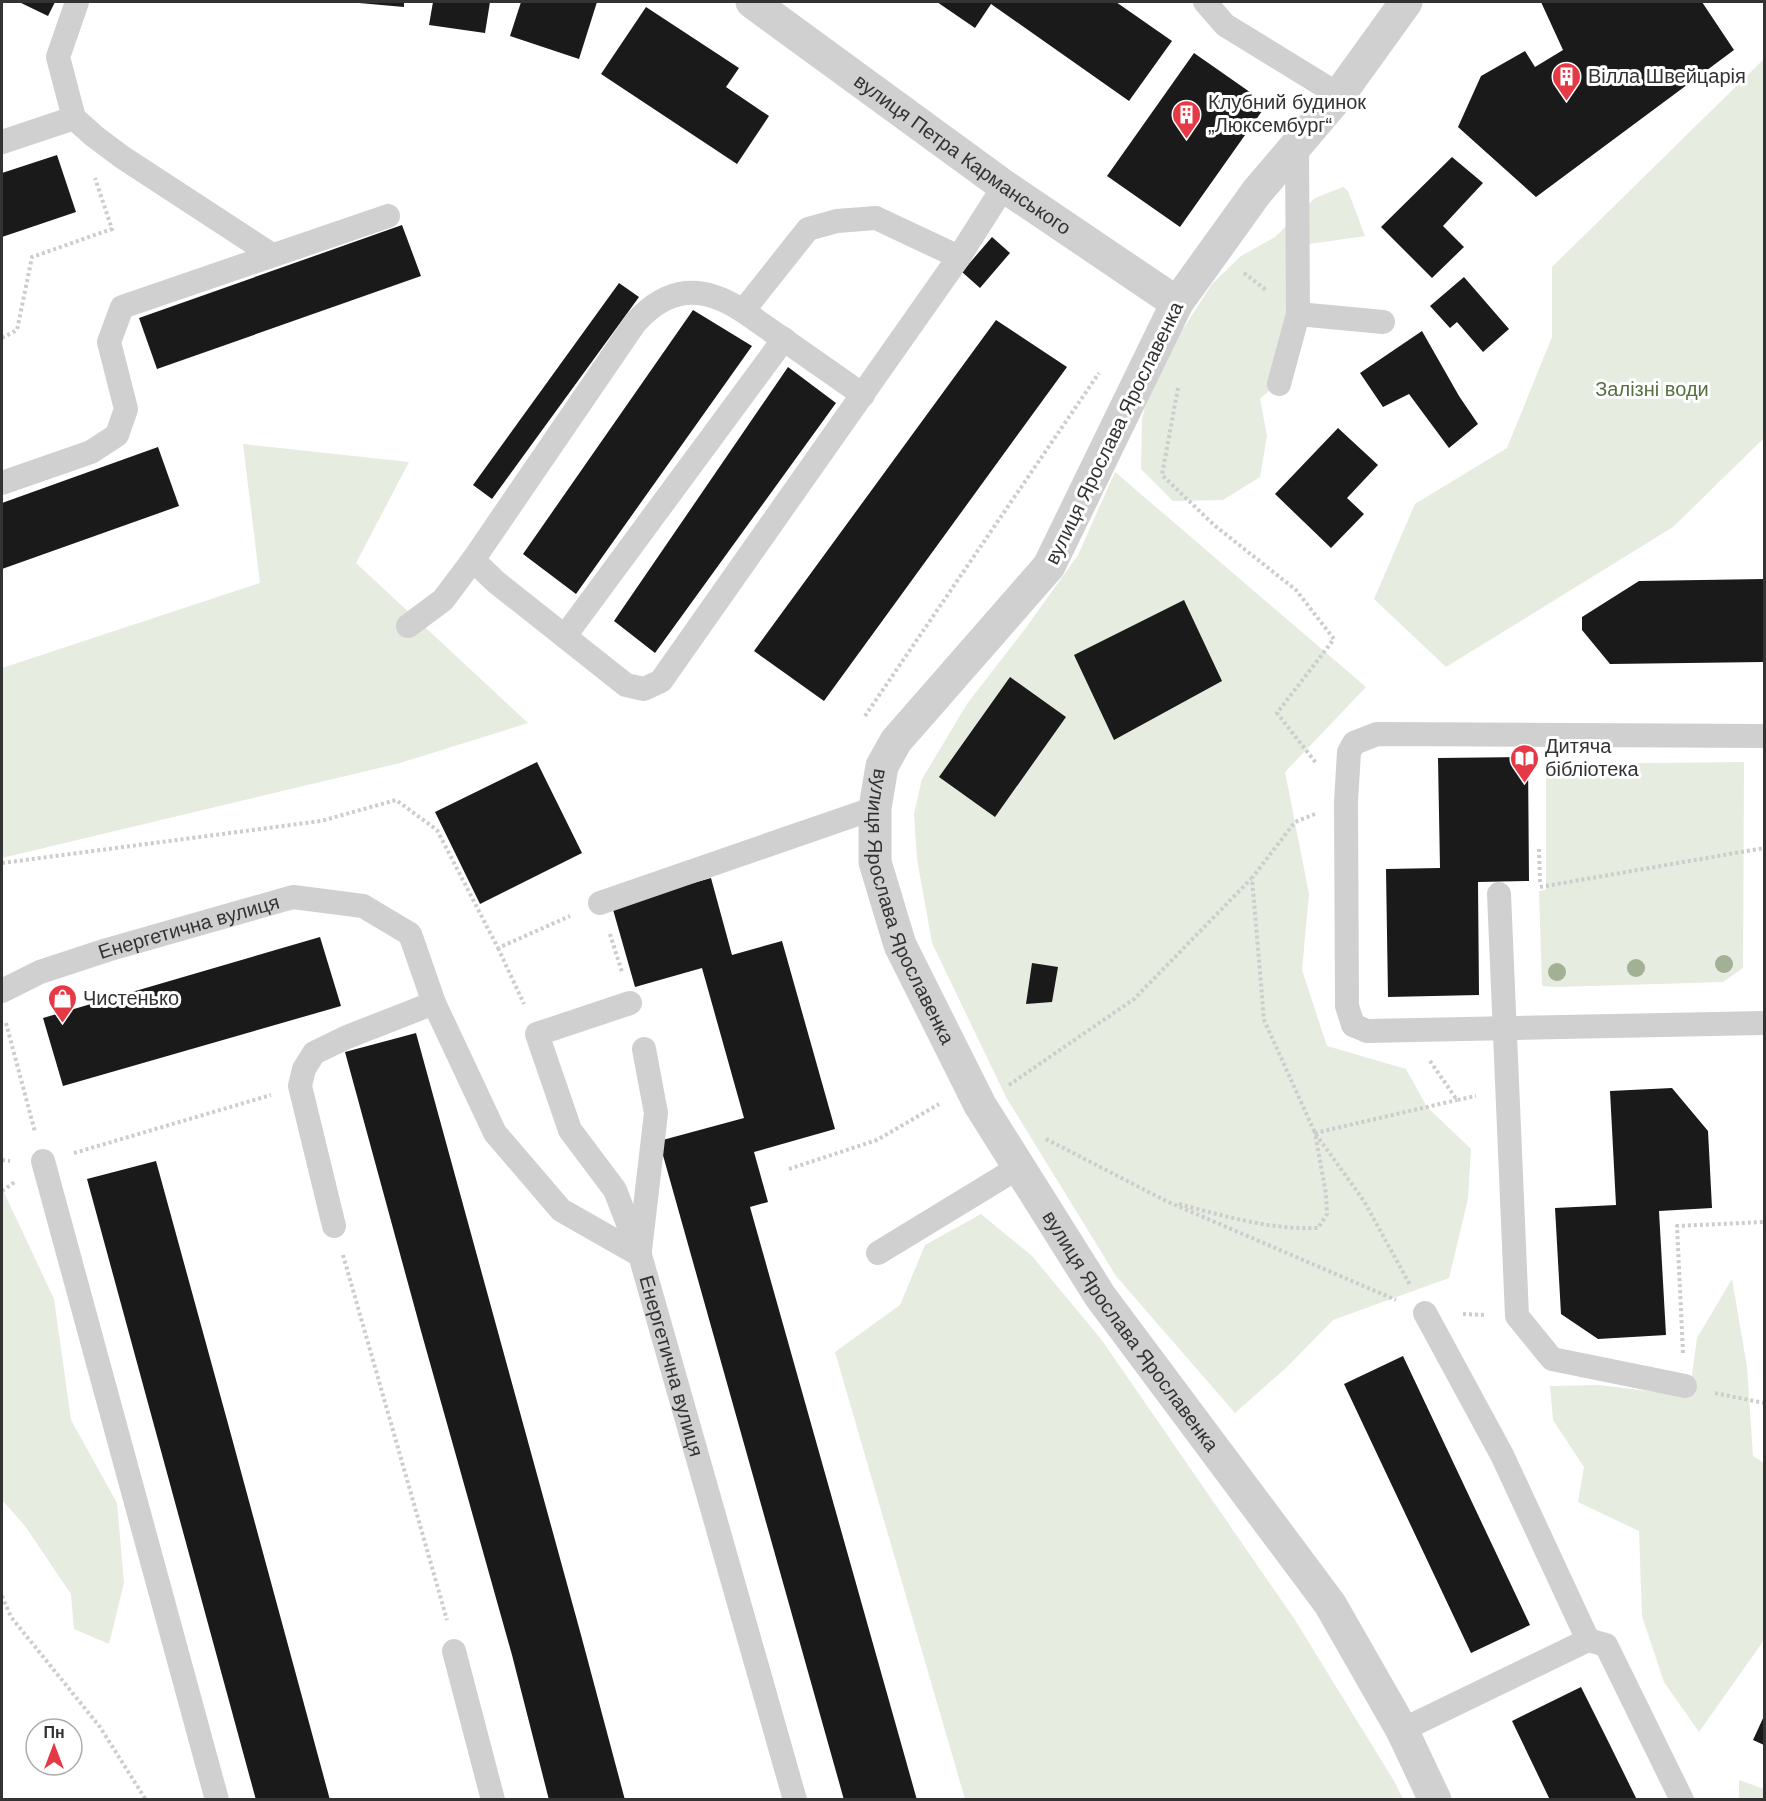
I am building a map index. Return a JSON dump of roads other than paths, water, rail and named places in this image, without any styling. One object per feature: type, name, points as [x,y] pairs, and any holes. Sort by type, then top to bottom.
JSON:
[{"type":"street","name":"вулиця Петра Карманського","points":[[752,2],[1004,186],[1177,303]]},
{"type":"street","name":"вулиця Ярослава Ярославенка","points":[[1407,2],[1339,95],[1256,193],[1177,303],[1049,566],[896,741],[882,766],[875,808],[875,862],[900,945],[975,1095],[1100,1296],[1330,1604],[1402,1730],[1435,1800]]},
{"type":"lane","points":[[77,2],[58,57],[74,117],[122,157],[272,255]]},
{"type":"lane","points":[[1205,2],[1225,25],[1339,95]]},
{"type":"lane","points":[[2,142],[74,117]]},
{"type":"lane","points":[[1279,384],[1298,314],[1297,145]]},
{"type":"lane","points":[[472,560],[496,582],[626,685],[644,688],[661,681],[959,258],[1004,186]]},
{"type":"lane","points":[[2,483],[91,452],[117,435],[126,409],[110,342],[122,307],[388,216]]},
{"type":"lane","points":[[743,311],[808,229],[837,221],[876,218],[959,258]]},
{"type":"lane","points":[[408,626],[442,600],[635,323],[647,309],[663,299],[680,293],[699,292],[717,296],[743,311],[863,395]]},
{"type":"lane","points":[[1298,314],[1383,322]]},
{"type":"lane","points":[[565,636],[784,339]]},
{"type":"lane","points":[[1764,736],[1377,734],[1354,744],[1349,752],[1346,802],[1347,1006],[1353,1025],[1367,1031],[1409,1031],[1764,1023]]},
{"type":"lane","points":[[600,903],[875,808]]},
{"type":"lane","points":[[1499,894],[1517,1316],[1552,1359],[1685,1386]]},
{"type":"lane","name":"Енергетична вулиця","points":[[2,991],[40,972],[107,950],[293,897],[363,906],[410,934],[435,1002],[495,1133],[561,1210],[640,1255],[795,1800]]},
{"type":"lane","points":[[334,1226],[300,1086],[304,1069],[314,1053],[347,1037],[435,1002]]},
{"type":"lane","points":[[630,1003],[537,1034],[570,1130],[615,1190],[640,1255]]},
{"type":"lane","points":[[640,1255],[656,1113],[644,1049]]},
{"type":"lane","points":[[43,1161],[217,1800]]},
{"type":"lane","points":[[878,1253],[1019,1167]]},
{"type":"lane","points":[[1425,1313],[1502,1455],[1588,1640]]},
{"type":"lane","points":[[1402,1730],[1588,1640],[1606,1646],[1682,1800]]},
{"type":"lane","points":[[454,1651],[493,1800]]},
{"type":"place","name":"Вілла Швейцарія","points":[[1567,102]]},
{"type":"place","name":"Клубний будинок „Люксембург“","points":[[1187,140]]},
{"type":"place","name":"Дитяча бібліотека","points":[[1524,784]]},
{"type":"place","name":"Чистенько","points":[[62,1024]]},
{"type":"park label","name":"Залізні води","points":[[1652,389]]}]
